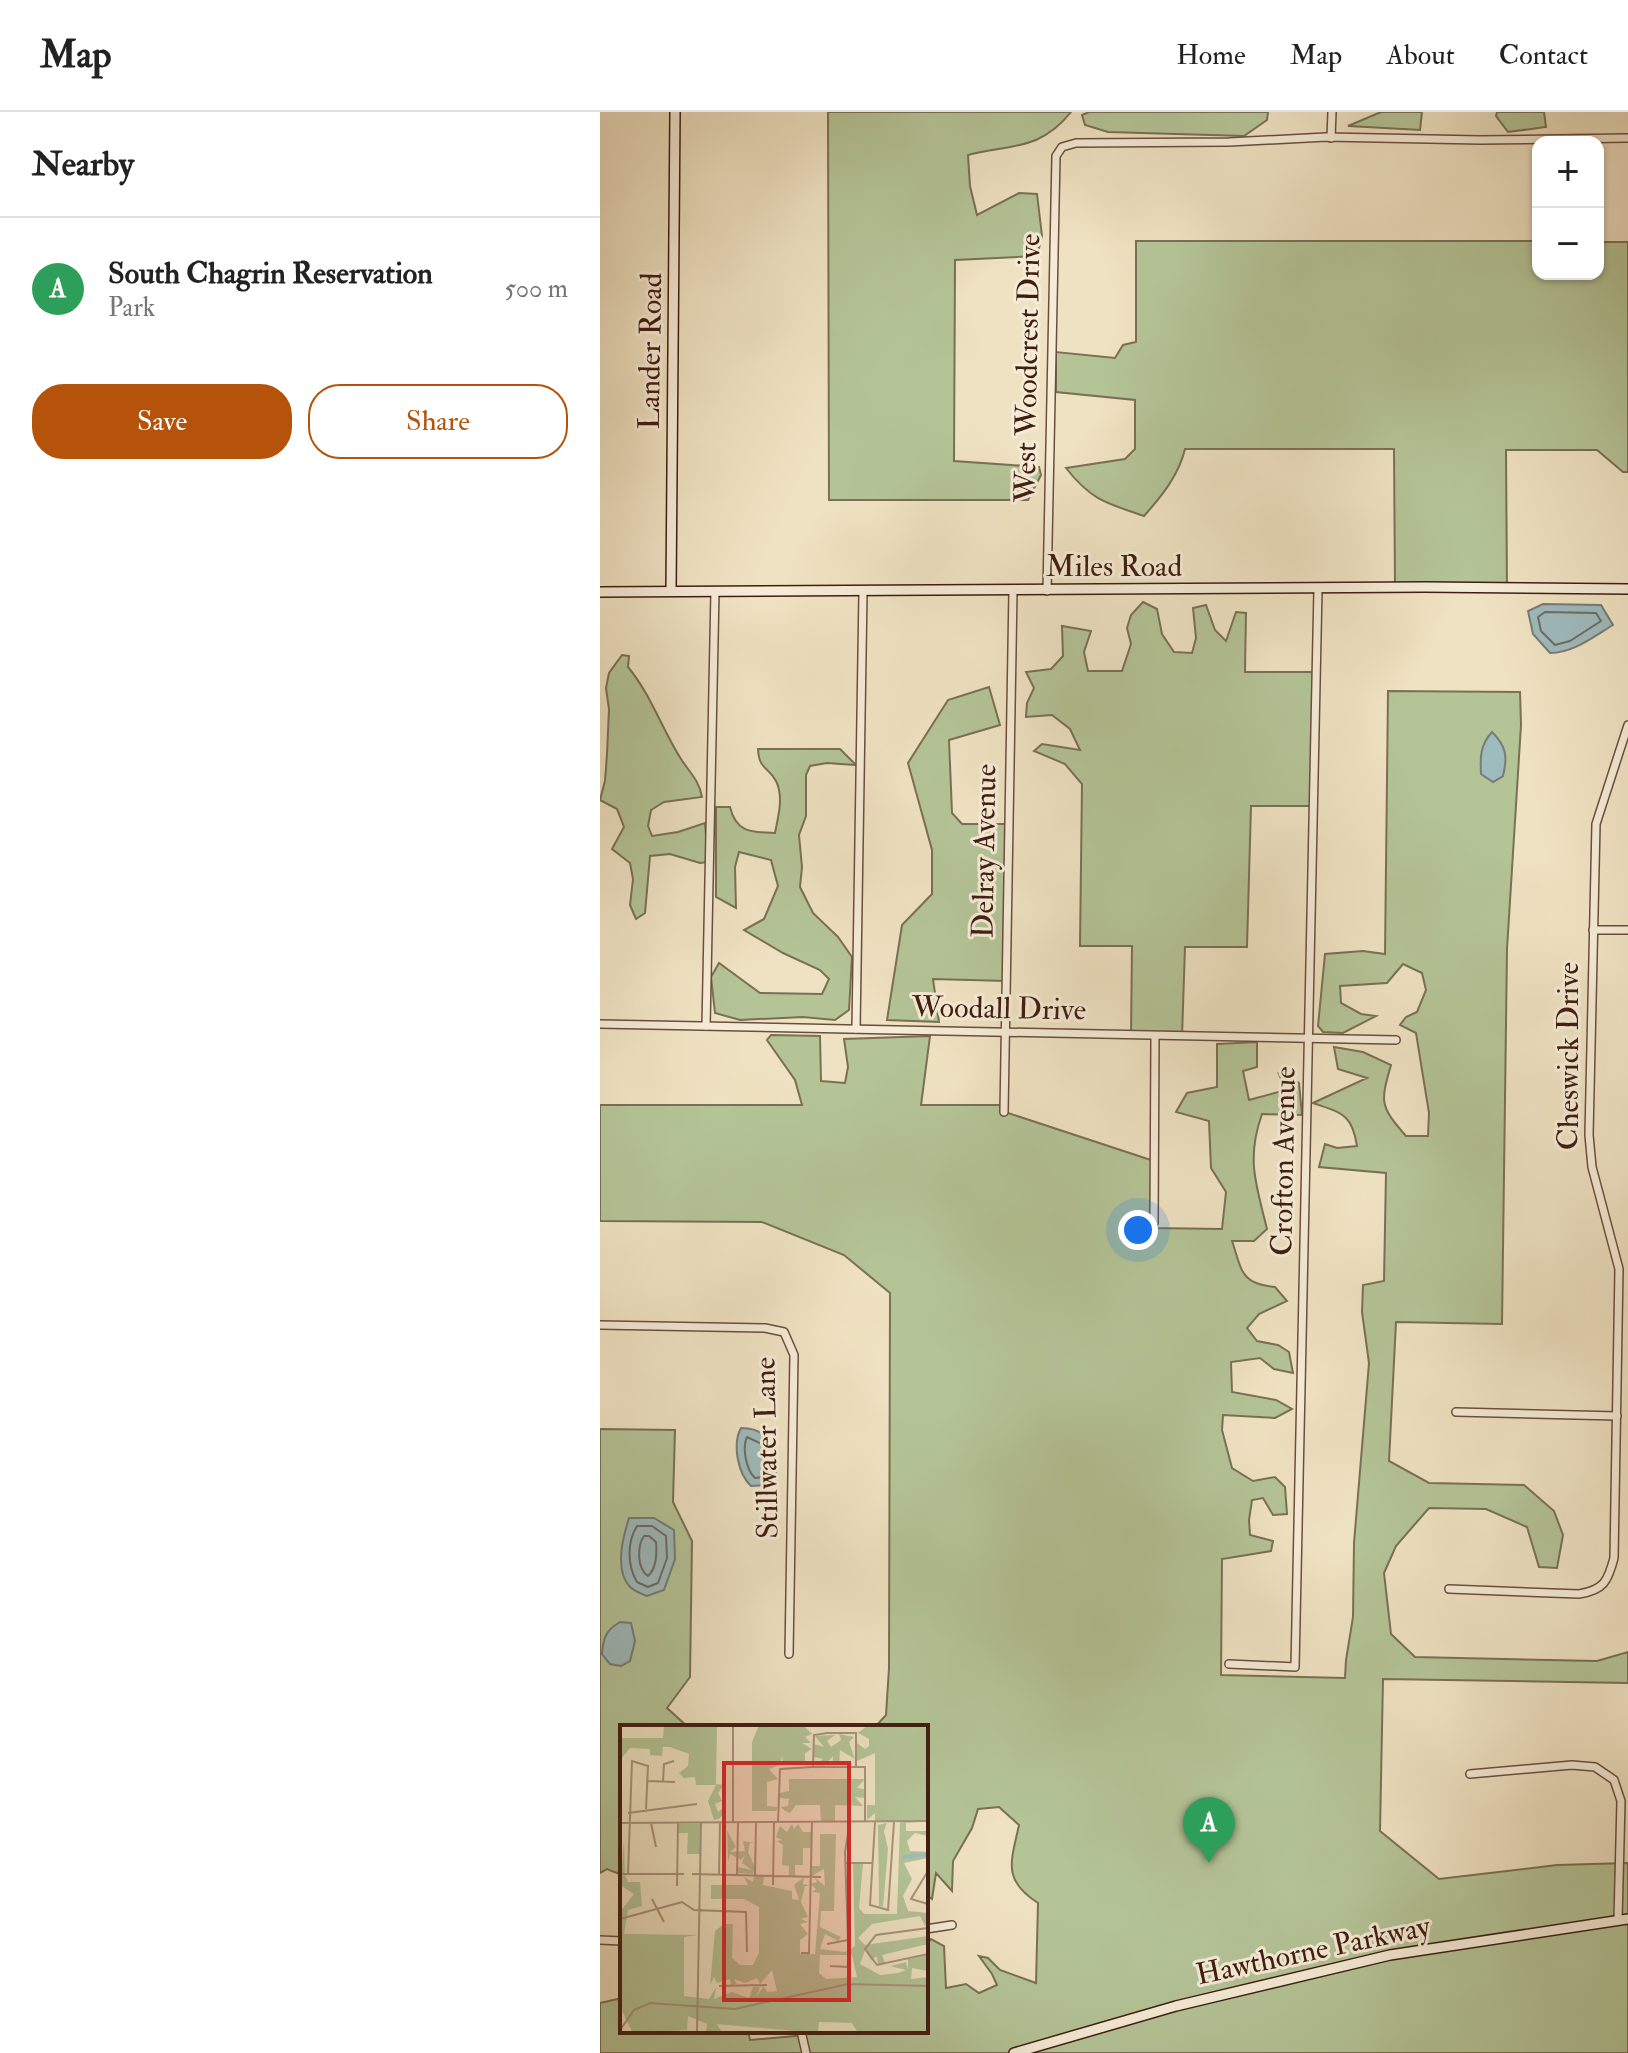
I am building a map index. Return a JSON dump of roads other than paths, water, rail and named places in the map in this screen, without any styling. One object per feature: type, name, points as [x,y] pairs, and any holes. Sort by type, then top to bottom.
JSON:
[{"type":"street","name":"Lander Road","points":[[671,591],[675,112]]},
{"type":"street","points":[[1332,112],[1331,138],[1628,138]]},
{"type":"street","name":"West Woodcrest Drive","points":[[1047,591],[1056,156],[1062,147],[1076,143],[1331,138]]},
{"type":"street","name":"Miles Road","points":[[600,592],[1424,587],[1628,589]]},
{"type":"street","name":"Crofton Avenue","points":[[1229,1664],[1295,1667],[1318,589]]},
{"type":"street","points":[[706,1026],[715,591]]},
{"type":"street","name":"Delray Avenue","points":[[1004,1112],[1013,591]]},
{"type":"street","points":[[856,1029],[863,592]]},
{"type":"street","name":"Cheswick Drive","points":[[1449,1589],[1593,1592],[1609,1579],[1614,1558],[1619,1269],[1592,1167],[1589,1135],[1596,824],[1628,725]]},
{"type":"street","points":[[1593,930],[1628,930]]},
{"type":"street","name":"Woodall Drive","points":[[600,1024],[1396,1040]]},
{"type":"street","points":[[1154,1223],[1155,1036]]},
{"type":"street","name":"Stillwater Lane","points":[[600,1325],[765,1328],[784,1332],[794,1355],[789,1654]]},
{"type":"street","points":[[1456,1412],[1617,1416]]},
{"type":"street","points":[[1470,1774],[1572,1765],[1595,1767],[1614,1780],[1621,1801],[1623,1919]]},
{"type":"street","name":"Hawthorne Parkway","points":[[1014,2053],[1189,2003],[1390,1955],[1623,1919]]},
{"type":"street","points":[[928,1929],[952,1925]]},
{"type":"street","points":[[600,1940],[620,1941]]},
{"type":"street","points":[[801,2033],[806,2053]]},
{"type":"water","points":[[1543,604],[1601,605],[1613,625],[1575,647],[1550,653],[1533,634],[1528,611]]},
{"type":"water","points":[[1492,732],[1503,747],[1505,757],[1503,776],[1493,782],[1481,774],[1483,747]]},
{"type":"water","points":[[741,1428],[760,1432],[774,1451],[776,1478],[768,1485],[751,1486],[746,1481],[737,1450]]},
{"type":"water","points":[[629,1518],[654,1518],[674,1530],[675,1559],[664,1590],[647,1596],[625,1580],[621,1553]]},
{"type":"water","points":[[620,1622],[631,1623],[635,1641],[630,1661],[621,1666],[610,1664],[602,1654],[606,1635]]},
{"type":"place","name":"South Chagrin Reservation","points":[[1209,1863]]}]
